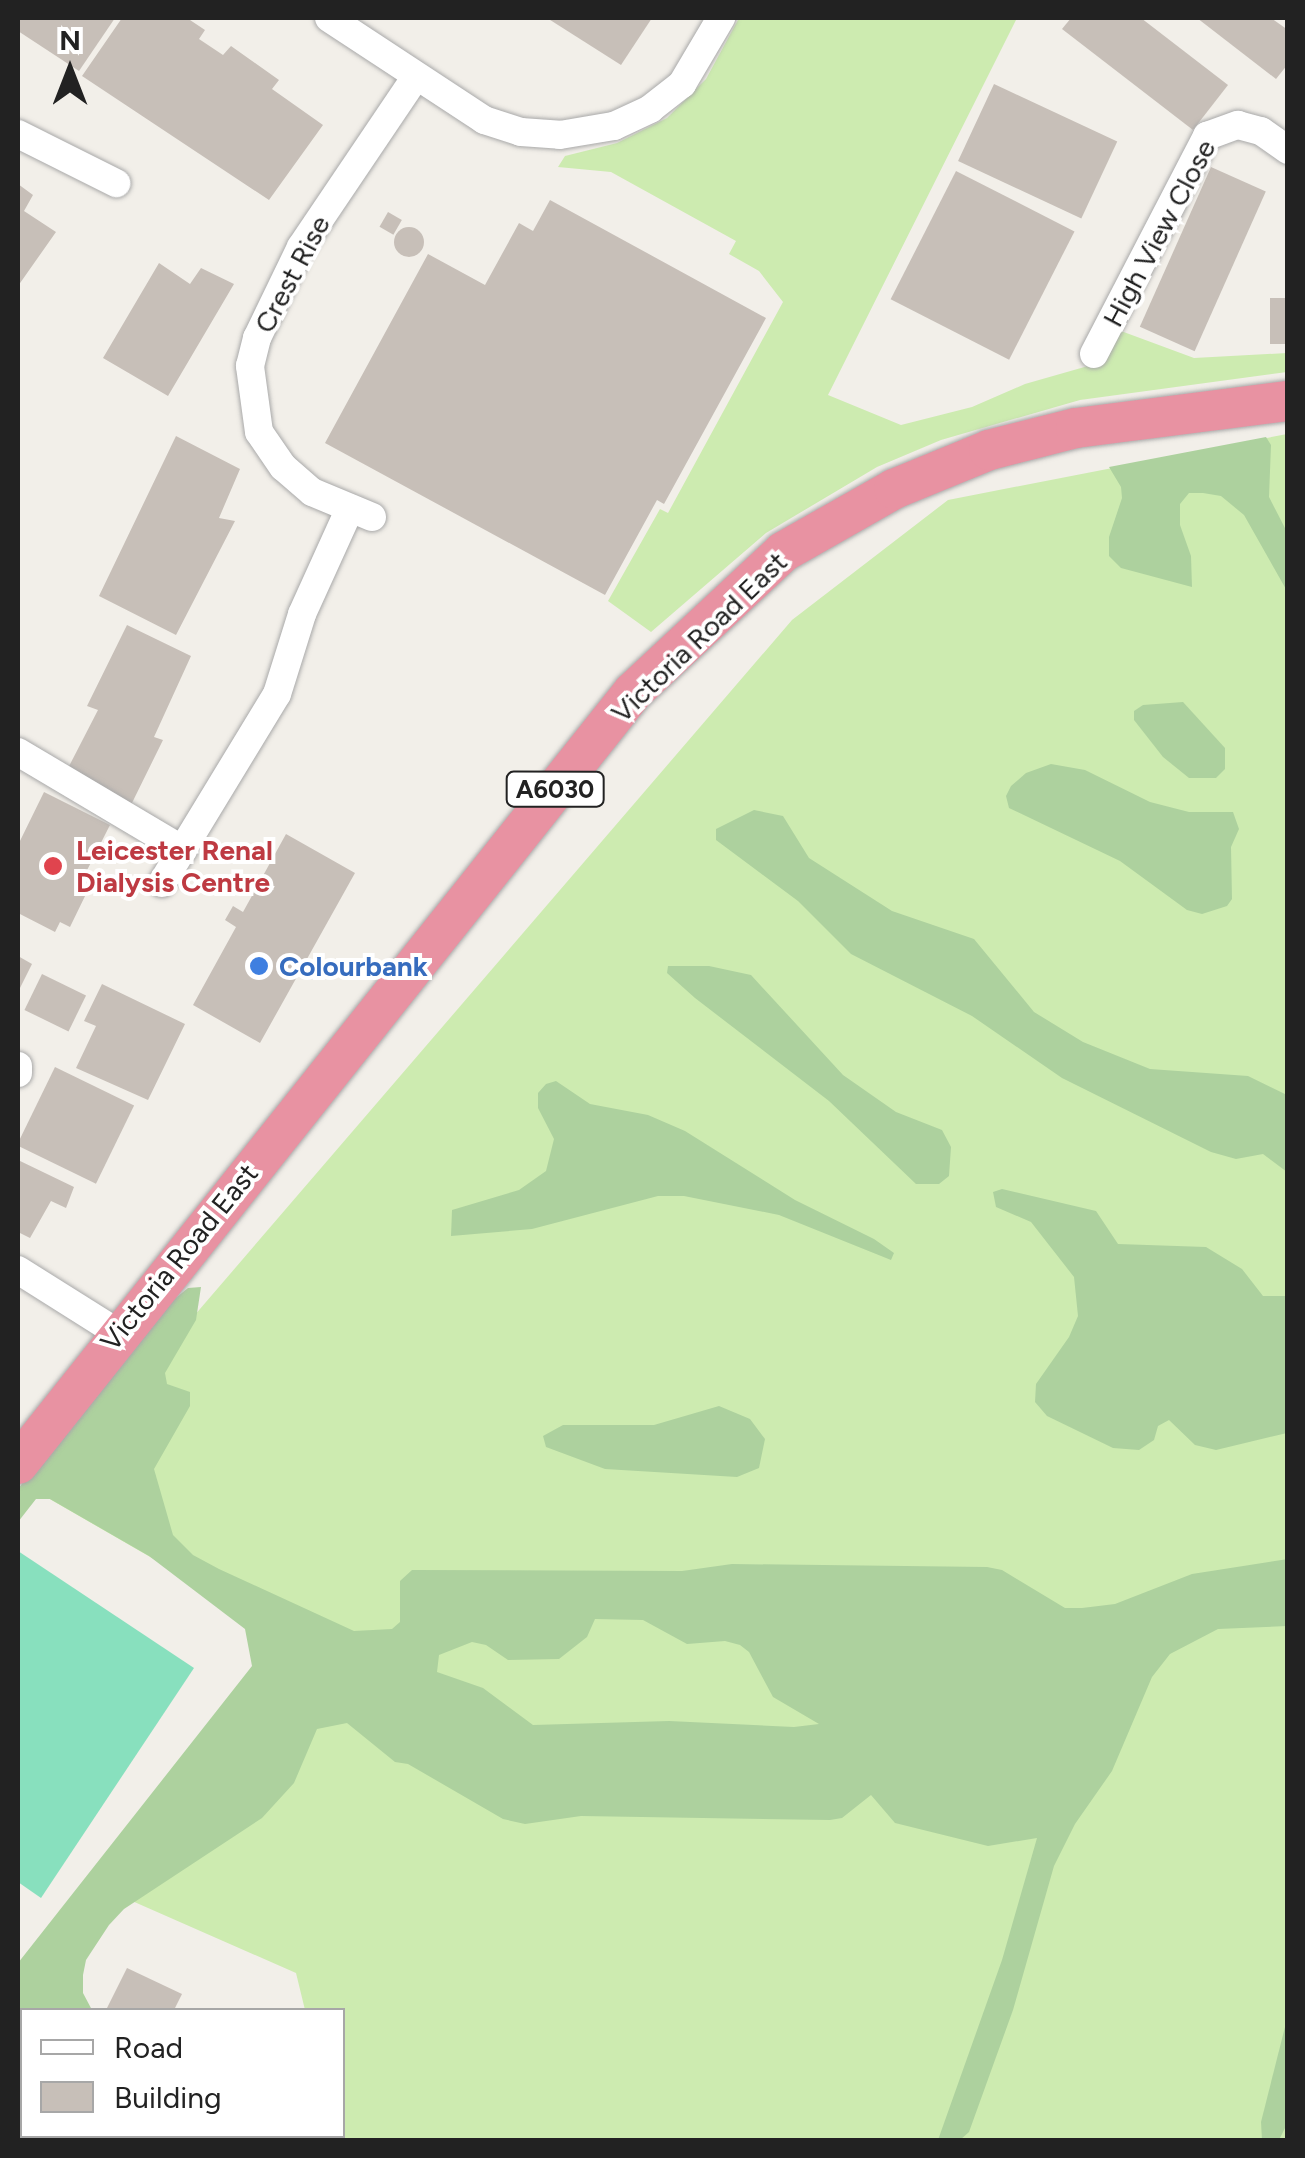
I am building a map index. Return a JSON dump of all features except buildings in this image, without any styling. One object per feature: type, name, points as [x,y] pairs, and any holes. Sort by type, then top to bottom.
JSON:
[{"type":"highway","name":"Victoria Road East","points":[[18,1464],[118,1333],[633,692],[783,552],[894,489],[989,450],[1076,428],[1288,401]]},
{"type":"street","points":[[329,18],[414,78],[484,120],[521,132],[588,132],[650,108],[682,84],[721,18]]},
{"type":"street","name":"Crest Rise","points":[[162,883],[277,694],[302,614],[361,513],[312,492],[284,468],[260,432],[250,366],[257,338],[301,247],[414,78]]},
{"type":"street","name":"High View Close","points":[[1094,354],[1206,136],[1238,125],[1261,131],[1288,150]]},
{"type":"street","points":[[18,134],[116,183]]},
{"type":"street","points":[[18,752],[183,850]]},
{"type":"street","points":[[18,1270],[118,1333]]},
{"type":"green space","points":[[739,18],[1017,18],[828,395],[901,425],[972,407],[1025,384],[1102,362],[1121,331],[1194,358],[1287,353],[1287,372],[1080,400],[941,440],[877,467],[766,533],[651,632],[608,601],[660,509],[668,513],[783,302],[759,271],[729,254],[736,241],[611,172],[558,167],[565,156],[617,143],[667,118],[706,79]]},
{"type":"green space","points":[[1287,434],[1287,2140],[335,2140],[345,2138],[345,2008],[305,2008],[296,1973],[98,1886],[287,1636],[41,1494],[792,620],[948,500]]},
{"type":"green space","points":[[1266,437],[1271,445],[1269,497],[1287,532],[1287,591],[1244,515],[1221,496],[1189,493],[1180,504],[1180,525],[1191,556],[1192,587],[1121,568],[1109,556],[1109,537],[1122,498],[1121,487],[1109,467]]},
{"type":"green space","points":[[1183,702],[1225,748],[1225,769],[1216,778],[1189,778],[1163,757],[1134,720],[1134,711],[1143,705]]},
{"type":"green space","points":[[1051,764],[1085,770],[1150,802],[1189,812],[1233,812],[1239,829],[1231,847],[1232,899],[1227,906],[1202,914],[1187,910],[1120,861],[1009,808],[1006,796],[1011,786],[1026,773]]},
{"type":"green space","points":[[754,810],[783,816],[809,858],[892,911],[974,939],[1034,1012],[1083,1042],[1150,1069],[1248,1076],[1287,1095],[1287,1172],[1263,1154],[1236,1159],[1211,1152],[1062,1078],[972,1016],[851,954],[798,901],[716,840],[716,829]]},
{"type":"green space","points":[[668,966],[709,966],[751,975],[843,1075],[896,1112],[942,1130],[951,1147],[949,1176],[939,1184],[916,1184],[829,1101],[695,998],[667,973]]},
{"type":"green space","points":[[556,1081],[590,1104],[648,1115],[685,1131],[795,1200],[874,1239],[894,1253],[891,1260],[779,1215],[684,1196],[658,1196],[532,1229],[451,1236],[452,1210],[519,1190],[546,1171],[554,1139],[538,1108],[538,1093],[546,1084]]},
{"type":"green space","points":[[1002,1189],[1096,1211],[1118,1244],[1206,1247],[1242,1269],[1263,1296],[1287,1296],[1287,1433],[1216,1450],[1195,1445],[1169,1420],[1158,1426],[1154,1440],[1139,1450],[1113,1448],[1047,1416],[1035,1402],[1036,1384],[1069,1337],[1078,1316],[1074,1277],[1031,1222],[996,1207],[993,1192]]},
{"type":"green space","points":[[201,1287],[196,1320],[165,1373],[167,1384],[190,1392],[190,1406],[154,1469],[173,1535],[193,1555],[219,1569],[354,1631],[392,1629],[400,1622],[400,1581],[412,1570],[682,1571],[732,1564],[987,1567],[1002,1570],[1065,1608],[1082,1608],[1115,1604],[1192,1574],[1288,1559],[1287,1626],[1218,1629],[1170,1654],[1152,1677],[1112,1771],[1075,1824],[1054,1866],[1013,2010],[969,2132],[960,2140],[938,2140],[1002,1960],[1037,1838],[988,1846],[895,1823],[871,1795],[842,1818],[830,1820],[581,1816],[525,1824],[503,1819],[408,1764],[395,1762],[347,1723],[317,1729],[294,1783],[262,1818],[124,1909],[109,1925],[86,1960],[83,1993],[91,2008],[20,2008],[20,2049],[18,1963],[252,1666],[245,1629],[149,1556],[50,1499],[36,1499],[18,1522],[18,1489],[161,1310],[188,1288]],"holes":[[[595,1619],[643,1620],[687,1644],[725,1641],[740,1645],[749,1652],[773,1697],[819,1724],[794,1727],[669,1721],[533,1725],[483,1688],[437,1672],[439,1655],[472,1642],[486,1645],[508,1660],[559,1659],[587,1637]]]},
{"type":"green space","points":[[719,1406],[750,1419],[765,1439],[759,1468],[737,1477],[605,1469],[546,1447],[543,1436],[563,1425],[654,1425]]},
{"type":"green space","points":[[18,1551],[194,1668],[41,1898],[18,1882]]},
{"type":"green space","points":[[1287,2019],[1287,2124],[1280,2138],[1262,2140],[1261,2122]]},
{"type":"place","name":"Leicester Renal Dialysis Centre","points":[[53,866]]},
{"type":"place","name":"Colourbank","points":[[259,966]]}]
